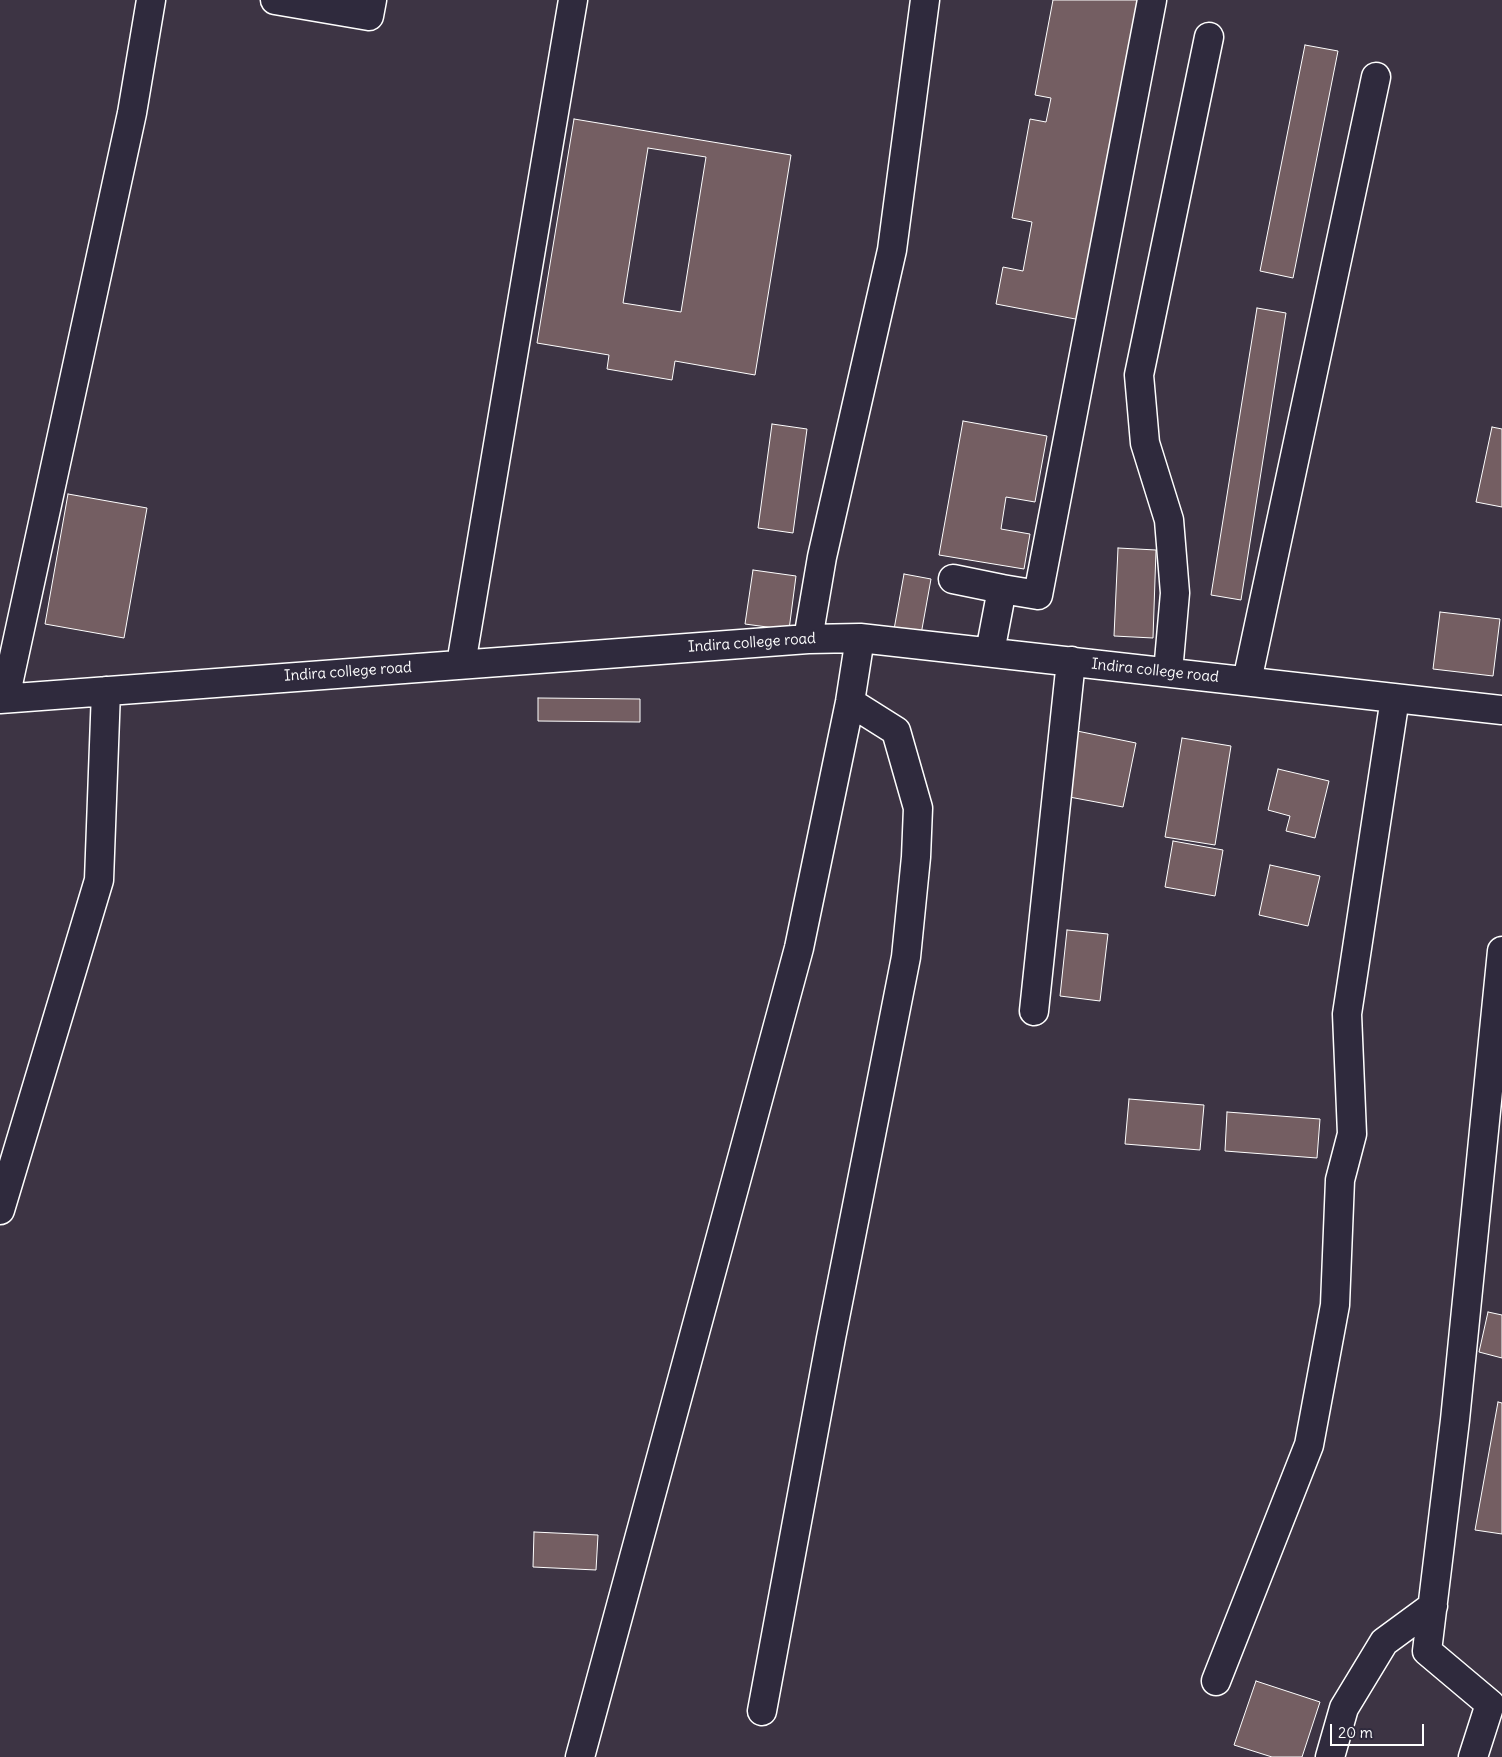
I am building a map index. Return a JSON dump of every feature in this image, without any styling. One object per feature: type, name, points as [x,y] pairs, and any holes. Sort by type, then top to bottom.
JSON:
[{"type":"street","points":[[3,698],[132,113],[151,0]]},
{"type":"street","points":[[275,0],[369,16],[372,0]]},
{"type":"street","points":[[461,664],[573,0]]},
{"type":"street","points":[[808,639],[822,557],[892,250],[925,0]]},
{"type":"street","points":[[953,579],[1038,595],[1152,0]]},
{"type":"street","points":[[1168,672],[1175,593],[1169,520],[1146,443],[1138,375],[1209,37]]},
{"type":"street","points":[[1247,681],[1376,77]]},
{"type":"street","points":[[990,652],[1002,589]]},
{"type":"street","points":[[580,1757],[798,948],[850,702],[860,638]]},
{"type":"street","name":"Indira college road","points":[[3,698],[808,639],[860,638],[1502,710]]},
{"type":"street","points":[[1034,1011],[1071,661]]},
{"type":"street","points":[[0,1210],[99,880],[106,691]]},
{"type":"street","points":[[1216,1682],[1306,1454],[1335,1305],[1340,1180],[1352,1134],[1347,1014],[1395,698]]},
{"type":"street","points":[[762,1711],[831,1338],[906,957],[916,857],[918,808],[896,731],[850,702]]},
{"type":"street","points":[[1474,1757],[1490,1704],[1427,1651],[1455,1420],[1502,951]]},
{"type":"street","points":[[1330,1757],[1344,1708],[1384,1642],[1433,1606]]},
{"type":"building","points":[[1053,0],[1146,0],[1086,321],[996,304],[1003,267],[1023,271],[1032,222],[1012,218],[1030,119],[1046,122],[1051,98],[1035,95]]},
{"type":"building","points":[[1305,45],[1338,51],[1293,278],[1260,271]]},
{"type":"building","points":[[574,119],[791,155],[755,375],[675,361],[672,380],[607,369],[609,355],[537,343]],"holes":[[[648,148],[706,157],[681,312],[623,303]]]},
{"type":"building","points":[[1257,308],[1286,313],[1241,600],[1211,595]]},
{"type":"building","points":[[963,421],[1047,436],[1035,502],[1006,497],[1001,529],[1030,534],[1024,569],[939,555]]},
{"type":"building","points":[[772,424],[807,429],[793,533],[758,528]]},
{"type":"building","points":[[1492,427],[1502,429],[1502,507],[1476,502]]},
{"type":"building","points":[[68,494],[147,508],[124,638],[45,624]]},
{"type":"building","points":[[1118,548],[1156,550],[1153,638],[1114,636]]},
{"type":"building","points":[[753,570],[796,576],[789,630],[745,624]]},
{"type":"building","points":[[904,574],[931,579],[920,640],[893,635]]},
{"type":"building","points":[[1440,612],[1500,619],[1493,676],[1433,669]]},
{"type":"building","points":[[538,698],[640,699],[640,722],[538,721]]},
{"type":"building","points":[[1077,731],[1136,743],[1123,807],[1064,796]]},
{"type":"building","points":[[1182,738],[1231,746],[1215,845],[1165,837]]},
{"type":"building","points":[[1278,769],[1329,781],[1315,838],[1286,831],[1290,816],[1268,810]]},
{"type":"building","points":[[1173,841],[1223,850],[1215,896],[1165,887]]},
{"type":"building","points":[[1270,865],[1320,876],[1308,926],[1259,915]]},
{"type":"building","points":[[1067,930],[1108,934],[1100,1001],[1060,996]]},
{"type":"building","points":[[1129,1099],[1204,1105],[1200,1150],[1125,1144]]},
{"type":"building","points":[[1227,1112],[1320,1119],[1317,1158],[1225,1151]]},
{"type":"building","points":[[1488,1312],[1502,1315],[1502,1358],[1479,1352]]},
{"type":"building","points":[[1498,1402],[1502,1403],[1502,1534],[1475,1530]]},
{"type":"building","points":[[534,1532],[598,1535],[596,1570],[533,1567]]},
{"type":"building","points":[[1256,1681],[1320,1702],[1302,1757],[1272,1757],[1234,1745]]}]
